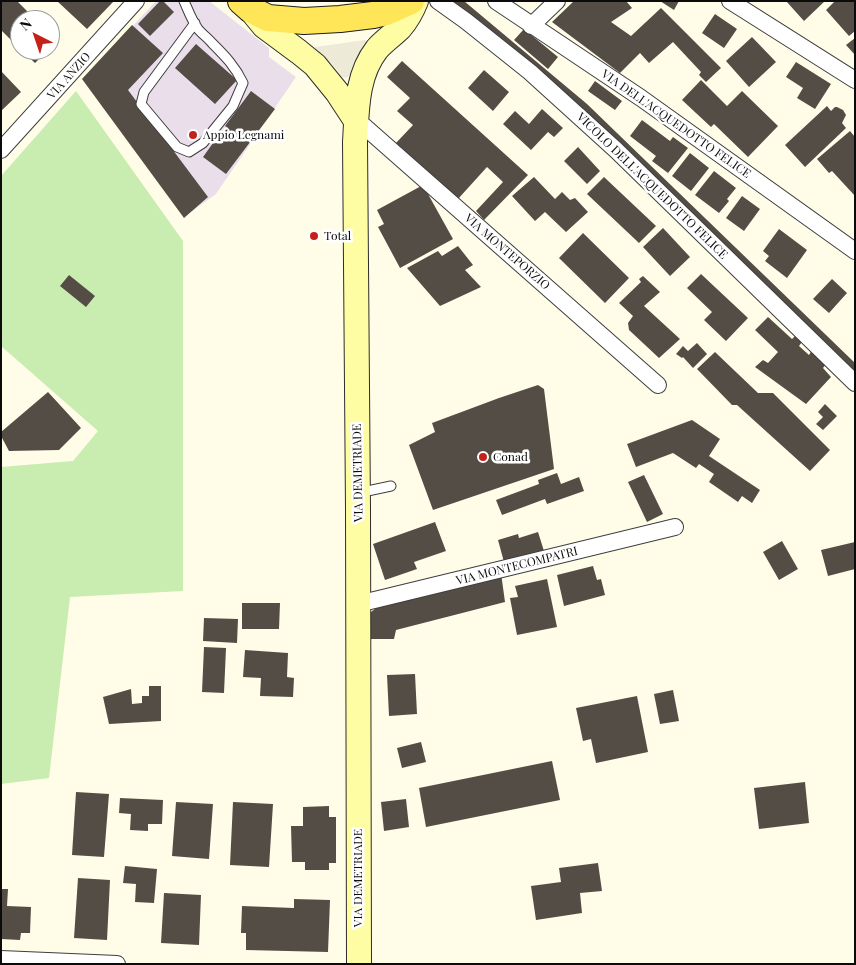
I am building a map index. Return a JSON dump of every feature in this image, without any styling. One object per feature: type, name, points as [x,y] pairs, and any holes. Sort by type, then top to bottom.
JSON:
[{"type":"main road","points":[[245,5],[268,18],[323,20],[373,15],[386,12],[411,1]]},
{"type":"street","name":"VIA ANZIO","points":[[1,150],[136,1]]},
{"type":"street","name":"VIA DEMETRIADE","points":[[359,964],[356,121],[360,84],[367,66],[378,49],[404,23],[416,1]]},
{"type":"street","name":"VICOLO DELL'ACQUEDOTTO FELICE","points":[[438,1],[530,72],[604,138],[855,383]]},
{"type":"street","name":"VIA DELL'ACQUEDOTTO FELICE","points":[[496,1],[641,98],[855,251]]},
{"type":"street","points":[[531,26],[556,1]]},
{"type":"street","points":[[730,1],[855,80]]},
{"type":"street","points":[[245,5],[270,32],[314,65],[331,84],[356,121]]},
{"type":"street","name":"VIA MONTEPORZIO","points":[[356,121],[658,385]]},
{"type":"street","name":"VIA MONTECOMPATRI","points":[[358,604],[675,527]]},
{"type":"street","points":[[1,959],[117,964]]},
{"type":"lane","points":[[184,1],[198,28],[236,70],[243,83],[233,106],[203,142],[189,152],[177,146],[141,104],[144,92],[195,23]]},
{"type":"lane","points":[[358,494],[391,486]]},
{"type":"shaded area","name":"Appio Legnami","points":[[156,1],[209,1],[269,48],[269,57],[296,77],[216,194],[188,214],[86,76]]},
{"type":"shaded area","points":[[365,40],[367,42],[355,61],[349,76],[346,78],[342,77],[332,64],[314,49],[315,47]]},
{"type":"green space","points":[[76,91],[183,241],[183,591],[70,597],[49,778],[1,784],[1,467],[73,461],[98,431],[1,346],[1,176]]},
{"type":"building","points":[[1,1],[17,1],[26,10],[10,10],[10,39],[1,30]]},
{"type":"building","points":[[57,1],[114,1],[87,29]]},
{"type":"building","points":[[160,1],[163,1],[174,12],[150,36],[138,24]]},
{"type":"building","points":[[453,1],[464,1],[587,104],[855,363],[855,372],[583,109]]},
{"type":"building","points":[[574,1],[626,1],[632,8],[611,22],[631,36],[661,8],[721,68],[706,82],[699,75],[701,72],[673,42],[649,63],[640,53],[620,73],[552,22]]},
{"type":"building","points":[[660,1],[679,1],[674,10]]},
{"type":"building","points":[[786,1],[825,1],[804,21]]},
{"type":"building","points":[[835,1],[855,1],[855,31],[849,36],[826,10]]},
{"type":"building","points":[[715,14],[737,29],[724,48],[702,33]]},
{"type":"building","points":[[132,25],[163,53],[128,90],[208,197],[184,218],[82,79]]},
{"type":"building","points":[[524,29],[558,57],[548,69],[514,40]]},
{"type":"building","points":[[752,37],[776,62],[749,87],[726,61]]},
{"type":"building","points":[[855,38],[855,55],[846,45]]},
{"type":"building","points":[[196,44],[237,80],[215,104],[175,68]]},
{"type":"building","points":[[402,61],[528,175],[484,220],[476,211],[503,182],[487,167],[458,199],[396,143],[413,125],[397,111],[410,98],[387,77]]},
{"type":"building","points":[[796,62],[831,84],[815,109],[797,98],[803,88],[786,77]]},
{"type":"building","points":[[484,70],[509,92],[493,111],[468,88]]},
{"type":"building","points":[[1,71],[21,92],[1,111]]},
{"type":"building","points":[[701,80],[727,106],[742,91],[778,126],[748,157],[714,124],[711,127],[682,100]]},
{"type":"building","points":[[595,81],[622,101],[615,110],[588,91]]},
{"type":"building","points":[[251,91],[275,109],[226,174],[203,157],[218,136],[220,138],[228,128],[225,126]]},
{"type":"building","points":[[827,106],[831,111],[835,107],[843,110],[846,115],[842,123],[846,128],[805,167],[785,145]]},
{"type":"building","points":[[542,109],[563,128],[554,137],[548,132],[531,150],[503,124],[515,111],[529,124]]},
{"type":"building","points":[[642,120],[670,141],[673,137],[688,148],[668,173],[652,161],[656,156],[630,136]]},
{"type":"building","points":[[850,131],[855,137],[855,196],[832,171],[829,173],[817,159]]},
{"type":"building","points":[[578,147],[600,171],[587,184],[564,161]]},
{"type":"building","points":[[690,153],[709,168],[691,191],[672,176]]},
{"type":"building","points":[[714,171],[736,188],[727,199],[729,201],[719,213],[695,195]]},
{"type":"building","points":[[534,177],[555,199],[562,192],[570,200],[575,198],[588,212],[566,232],[545,212],[535,221],[512,196]]},
{"type":"building","points":[[604,177],[656,226],[639,243],[587,194]]},
{"type":"building","points":[[423,185],[453,239],[400,268],[378,227],[384,224],[377,210]]},
{"type":"building","points":[[742,196],[760,209],[744,231],[726,218]]},
{"type":"building","points":[[663,228],[690,257],[670,276],[643,247]]},
{"type":"building","points":[[779,229],[807,250],[787,278],[765,261],[769,256],[763,251]]},
{"type":"building","points":[[583,233],[629,278],[605,303],[559,258]]},
{"type":"building","points":[[458,246],[473,265],[465,270],[481,287],[440,306],[407,268],[438,251],[442,256]]},
{"type":"building","points":[[701,274],[748,318],[726,341],[704,320],[712,312],[687,288]]},
{"type":"building","points":[[69,275],[95,296],[86,307],[60,286]]},
{"type":"building","points":[[643,276],[660,292],[644,306],[680,339],[659,358],[629,330],[628,323],[633,316],[619,303],[641,282],[639,279]]},
{"type":"building","points":[[832,279],[847,293],[829,313],[813,299]]},
{"type":"building","points":[[768,317],[792,339],[797,334],[804,339],[799,346],[809,355],[812,350],[826,364],[823,368],[831,377],[806,404],[755,367],[763,360],[768,363],[778,352],[755,330]]},
{"type":"building","points":[[697,343],[707,354],[693,368],[683,357],[676,354],[683,346],[688,351]]},
{"type":"building","points":[[715,352],[758,393],[773,393],[830,450],[810,471],[737,405],[732,405],[697,369]]},
{"type":"building","name":"Conad","points":[[538,385],[544,389],[554,469],[433,510],[409,445],[435,432],[432,423]]},
{"type":"building","points":[[48,392],[81,428],[59,450],[9,451],[1,436],[1,432]]},
{"type":"building","points":[[825,404],[837,416],[823,430],[816,424],[823,417],[818,412]]},
{"type":"building","points":[[692,420],[720,439],[709,456],[760,490],[752,503],[742,496],[738,502],[709,482],[714,474],[699,464],[696,468],[673,453],[636,467],[627,444]]},
{"type":"building","points":[[557,473],[561,484],[579,477],[584,491],[547,504],[545,499],[502,515],[496,500],[539,484],[538,480]]},
{"type":"building","points":[[644,475],[663,514],[647,522],[628,482]]},
{"type":"building","points":[[435,522],[446,551],[414,562],[417,569],[385,580],[373,544]]},
{"type":"building","points":[[538,532],[544,551],[504,562],[498,540],[518,534],[519,538]]},
{"type":"building","points":[[782,541],[798,569],[779,580],[763,552]]},
{"type":"building","points":[[855,542],[855,569],[828,576],[821,550]]},
{"type":"building","points":[[593,566],[597,580],[601,579],[605,595],[564,606],[557,575]]},
{"type":"building","points":[[501,573],[505,602],[396,630],[394,639],[371,639],[371,612],[376,608]]},
{"type":"building","points":[[547,579],[557,627],[517,635],[510,598],[518,597],[515,586]]},
{"type":"building","points":[[242,603],[280,603],[279,629],[242,629]]},
{"type":"building","points":[[204,618],[238,619],[237,643],[203,641]]},
{"type":"building","points":[[204,647],[226,648],[224,693],[202,692]]},
{"type":"building","points":[[245,650],[288,653],[287,677],[294,678],[293,697],[260,696],[261,678],[243,677]]},
{"type":"building","points":[[415,674],[417,714],[389,716],[387,675]]},
{"type":"building","points":[[149,686],[161,686],[161,721],[109,724],[103,697],[131,689],[132,704],[142,703],[142,696],[149,696]]},
{"type":"building","points":[[673,690],[679,721],[660,724],[654,694]]},
{"type":"building","points":[[637,696],[648,752],[596,763],[591,739],[583,741],[576,708]]},
{"type":"building","points":[[421,742],[426,762],[402,768],[397,748]]},
{"type":"building","points":[[552,761],[560,800],[426,827],[419,788]]},
{"type":"building","points":[[805,782],[809,823],[759,829],[754,788]]},
{"type":"building","points":[[76,792],[109,794],[104,857],[72,855]]},
{"type":"building","points":[[120,798],[163,800],[162,824],[148,824],[148,831],[130,830],[131,814],[119,813]]},
{"type":"building","points":[[406,799],[409,827],[384,831],[381,802]]},
{"type":"building","points":[[176,802],[213,804],[209,859],[172,856]]},
{"type":"building","points":[[233,802],[273,804],[269,867],[230,865]]},
{"type":"building","points":[[329,806],[329,817],[336,817],[336,863],[329,863],[329,870],[305,870],[305,862],[292,862],[291,826],[303,826],[303,807]]},
{"type":"building","points":[[598,863],[602,891],[580,893],[582,913],[536,920],[531,886],[561,882],[559,868]]},
{"type":"building","points":[[125,866],[157,869],[154,903],[135,902],[136,884],[123,883]]},
{"type":"building","points":[[78,878],[110,880],[107,940],[74,938]]},
{"type":"building","points":[[1,889],[8,889],[7,906],[31,907],[30,933],[21,933],[20,940],[1,939]]},
{"type":"building","points":[[164,893],[201,895],[199,945],[161,943]]},
{"type":"building","points":[[294,899],[330,900],[328,952],[246,950],[246,933],[241,933],[242,906],[294,908]]},
{"type":"place","name":"Appio Legnami","points":[[193,135]]},
{"type":"place","name":"Total","points":[[314,236]]},
{"type":"place","name":"Conad","points":[[483,457]]}]
